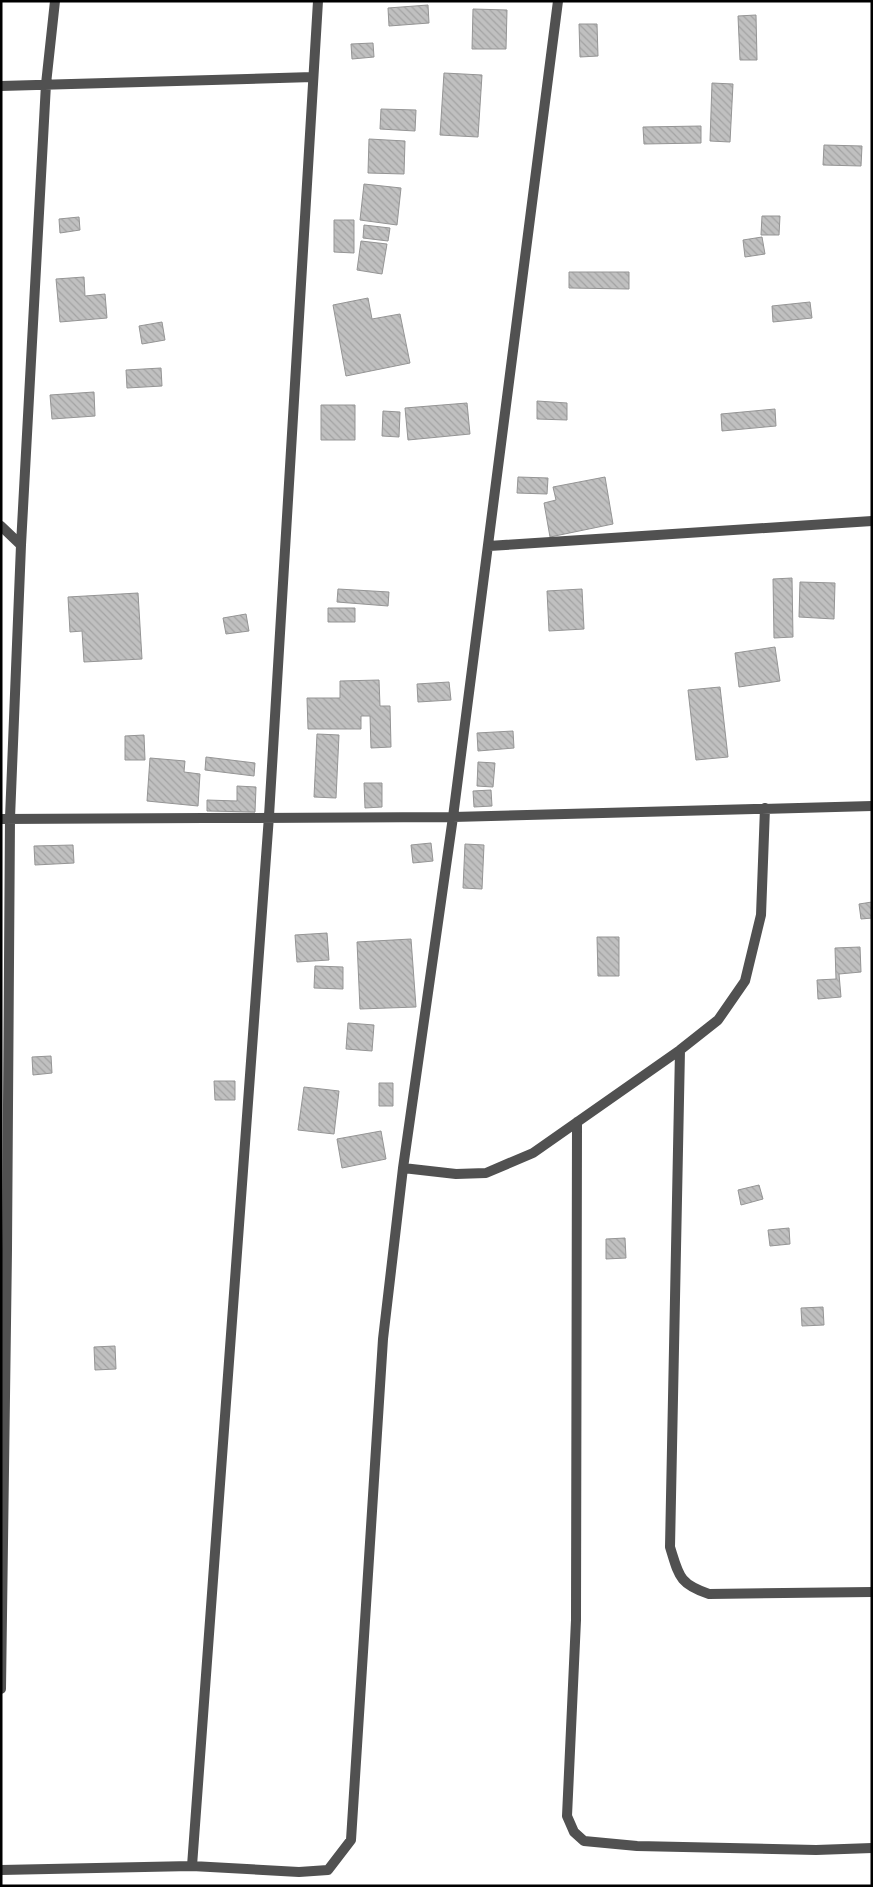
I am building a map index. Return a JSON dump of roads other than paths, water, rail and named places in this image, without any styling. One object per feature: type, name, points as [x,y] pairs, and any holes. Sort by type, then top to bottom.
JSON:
[{"type":"street","points":[[1,1689],[6,818],[46,84],[56,1]]},
{"type":"street","points":[[192,1866],[269,816],[318,1]]},
{"type":"street","points":[[1,1870],[192,1866],[299,1872],[328,1870],[351,1840],[384,1339],[403,1168],[489,546],[558,1]]},
{"type":"street","points":[[1,86],[313,76]]},
{"type":"street","points":[[489,546],[872,521]]},
{"type":"street","points":[[1,526],[21,545]]},
{"type":"street","points":[[6,818],[453,817],[872,806]]},
{"type":"street","points":[[403,1168],[456,1174],[486,1173],[533,1153],[680,1050],[718,1020],[745,981],[761,915],[765,808]]},
{"type":"street","points":[[680,1050],[670,1547],[679,1576],[691,1588],[709,1594],[872,1592]]},
{"type":"street","points":[[577,1122],[576,1620],[567,1816],[574,1832],[584,1841],[677,1847],[816,1850],[872,1848]]}]
